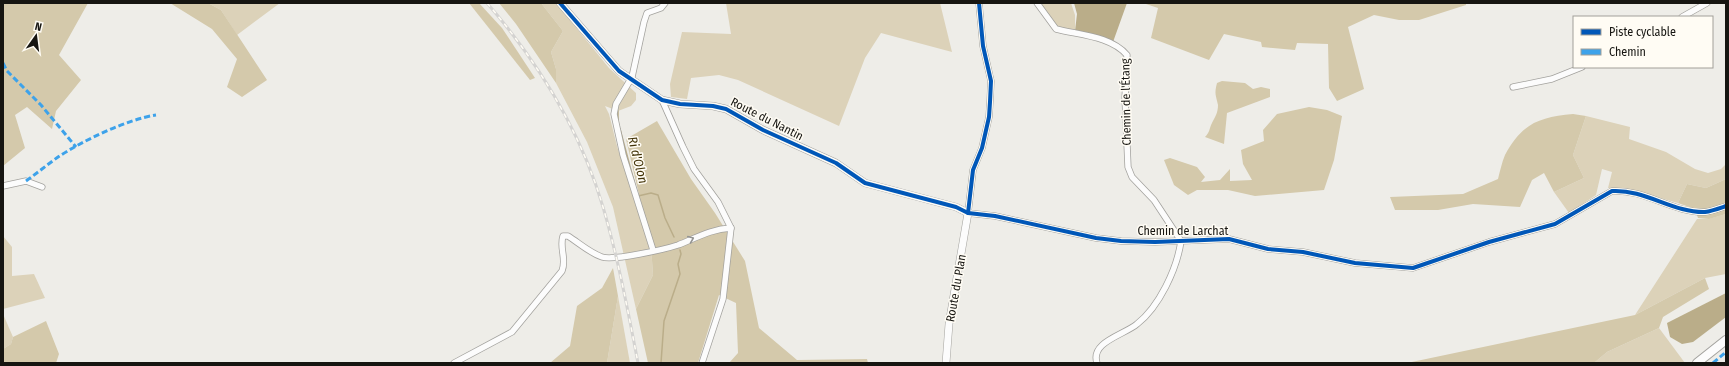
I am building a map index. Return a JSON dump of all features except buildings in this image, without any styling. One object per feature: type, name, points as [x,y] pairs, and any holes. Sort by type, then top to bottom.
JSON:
[{"type":"main road","points":[[1697,363],[1726,340]]},
{"type":"street","name":"Route du Nantin","points":[[560,3],[619,71],[630,80],[662,100],[680,104],[713,106],[726,109],[763,130],[836,164],[864,183],[956,207],[968,213]]},
{"type":"street","points":[[653,250],[622,155],[614,114],[616,104],[630,80],[647,14],[661,8],[665,3]]},
{"type":"street","points":[[968,213],[973,170],[982,148],[989,117],[990,102],[991,81],[983,46],[979,3]]},
{"type":"street","name":"Chemin de l'Étang","points":[[1037,3],[1056,29],[1120,46],[1127,55],[1125,98],[1128,168],[1132,176],[1154,200],[1181,241]]},
{"type":"street","points":[[1684,16],[1707,3]]},
{"type":"street","points":[[1513,87],[1552,79],[1580,68]]},
{"type":"street","points":[[662,100],[694,169],[718,202],[731,228],[723,299],[702,363]]},
{"type":"street","points":[[3,186],[26,180],[42,186]]},
{"type":"street","name":"Chemin de Larchat","points":[[968,213],[995,216],[1096,238],[1121,241],[1229,239],[1268,249],[1303,252],[1355,263],[1413,268],[1490,242],[1555,224],[1612,191],[1621,190],[1640,194],[1663,203],[1693,211],[1706,212],[1726,206]]},
{"type":"street","name":"Route du Plan","points":[[946,363],[949,324],[968,213]]},
{"type":"street","points":[[454,363],[512,332],[562,271],[564,265],[561,241],[563,236],[568,236],[604,257],[632,255],[677,245],[711,231],[731,228]]},
{"type":"street","points":[[1097,363],[1095,356],[1098,349],[1137,324],[1155,306],[1165,287],[1180,250],[1181,241]]},
{"type":"shaded area","points":[[3,3],[88,3],[59,55],[81,80],[56,111],[52,129],[27,107],[15,115],[25,148],[3,166]]},
{"type":"shaded area","points":[[170,3],[208,3],[221,10],[267,80],[242,97],[227,87],[237,59],[212,29]]},
{"type":"shaded area","points":[[208,3],[280,3],[237,35],[221,10]]},
{"type":"shaded area","points":[[469,3],[479,3],[502,28],[535,78],[530,80]]},
{"type":"shaded area","points":[[499,3],[541,3],[563,31],[551,52],[556,69],[556,83],[516,24]]},
{"type":"shaded area","points":[[541,3],[556,3],[609,68],[636,93],[636,100],[631,106],[618,111],[605,106],[609,114],[617,146],[645,234],[651,246],[653,275],[636,309],[613,207],[587,142],[556,83],[556,69],[551,52],[563,31]]},
{"type":"shaded area","points":[[726,3],[940,3],[952,52],[881,33],[865,58],[839,126],[738,80],[719,75],[691,78],[687,99],[671,97],[670,84],[682,32],[731,34]]},
{"type":"shaded area","points":[[1039,3],[1071,3],[1075,15],[1075,31],[1058,28]]},
{"type":"shaded area","points":[[1074,3],[1127,3],[1113,42],[1075,31],[1077,14]]},
{"type":"shaded area","points":[[1143,3],[1466,3],[1466,5],[1419,20],[1399,20],[1374,15],[1348,27],[1364,89],[1337,101],[1329,88],[1328,44],[1297,43],[1295,50],[1262,47],[1261,42],[1224,34],[1209,60],[1151,38],[1158,8]]},
{"type":"shaded area","points":[[1222,81],[1245,83],[1253,89],[1261,87],[1270,89],[1270,97],[1227,113],[1224,144],[1205,137],[1209,132],[1217,113],[1217,83]]},
{"type":"shaded area","points":[[1309,107],[1327,110],[1342,116],[1334,160],[1324,190],[1255,196],[1228,190],[1197,190],[1188,195],[1174,185],[1164,160],[1170,158],[1197,167],[1205,177],[1201,182],[1220,180],[1230,169],[1230,181],[1252,180],[1243,164],[1241,150],[1264,141],[1263,130],[1277,114]]},
{"type":"shaded area","points":[[1573,114],[1586,116],[1573,155],[1584,178],[1554,192],[1544,173],[1532,180],[1520,207],[1473,204],[1438,210],[1395,210],[1390,197],[1463,194],[1498,179],[1505,155],[1511,144],[1525,129],[1541,120],[1561,115]]},
{"type":"shaded area","points":[[1586,116],[1630,127],[1629,139],[1666,152],[1695,169],[1708,173],[1721,169],[1726,164],[1726,179],[1706,188],[1687,184],[1678,203],[1624,188],[1608,188],[1612,172],[1602,169],[1596,195],[1569,213],[1554,192],[1584,178],[1573,155]]},
{"type":"shaded area","points":[[657,121],[691,179],[715,213],[745,261],[759,328],[797,360],[867,359],[868,363],[729,363],[738,353],[736,303],[719,295],[698,363],[648,363],[636,309],[653,275],[651,246],[626,139]]},
{"type":"shaded area","points":[[1726,179],[1726,214],[1709,219],[1698,218],[1695,209],[1678,203],[1687,184],[1706,188]]},
{"type":"shaded area","points":[[1726,214],[1726,274],[1705,278],[1635,315],[1697,219],[1708,219]]},
{"type":"shaded area","points":[[3,236],[12,247],[12,276],[34,274],[45,298],[3,309]]},
{"type":"shaded area","points":[[613,268],[618,296],[607,363],[550,363],[570,346],[577,306],[602,288]]},
{"type":"shaded area","points":[[1705,278],[1709,289],[1663,317],[1659,328],[1607,352],[1594,363],[1407,363],[1635,315]]},
{"type":"shaded area","points":[[1726,293],[1726,317],[1693,342],[1682,344],[1670,337],[1667,323]]},
{"type":"shaded area","points":[[618,296],[630,363],[607,363]]},
{"type":"shaded area","points":[[3,314],[13,337],[11,344],[3,349]]},
{"type":"shaded area","points":[[46,321],[59,354],[56,363],[3,363],[3,349],[11,344],[13,337]]},
{"type":"shaded area","points":[[1659,328],[1685,363],[1594,363],[1607,352]]},
{"type":"waterway","name":"Ri d'Olon","points":[[618,111],[618,121]]},
{"type":"waterway","name":"Ri d'Olon","points":[[620,129],[635,185]]},
{"type":"waterway","name":"Ri d'Olon","points":[[638,196],[651,193],[658,195],[665,218],[674,237]]},
{"type":"waterway","name":"Ri d'Olon","points":[[661,363],[664,321],[680,274],[678,264],[681,254],[680,250]]},
{"type":"railway","points":[[487,3],[524,49],[556,99],[583,152],[594,179],[608,226],[638,363]]},
{"type":"marked path","points":[[3,63],[7,71],[41,105],[76,147]]},
{"type":"marked path","points":[[26,181],[58,157],[80,144],[132,121],[156,115]]},
{"type":"marked path","points":[[1713,363],[1726,352]]},
{"type":"cycle path","points":[[560,3],[619,71],[662,100],[680,104],[713,106],[726,109],[763,130],[836,163],[865,183],[956,207],[968,213],[995,216],[1096,238],[1121,241],[1155,242],[1229,239],[1268,249],[1303,252],[1355,263],[1413,268],[1489,242],[1555,224],[1612,191],[1624,191],[1693,211],[1705,212],[1726,206]]},
{"type":"cycle path","points":[[968,213],[973,170],[982,148],[989,117],[990,102],[991,81],[983,46],[979,3]]}]
